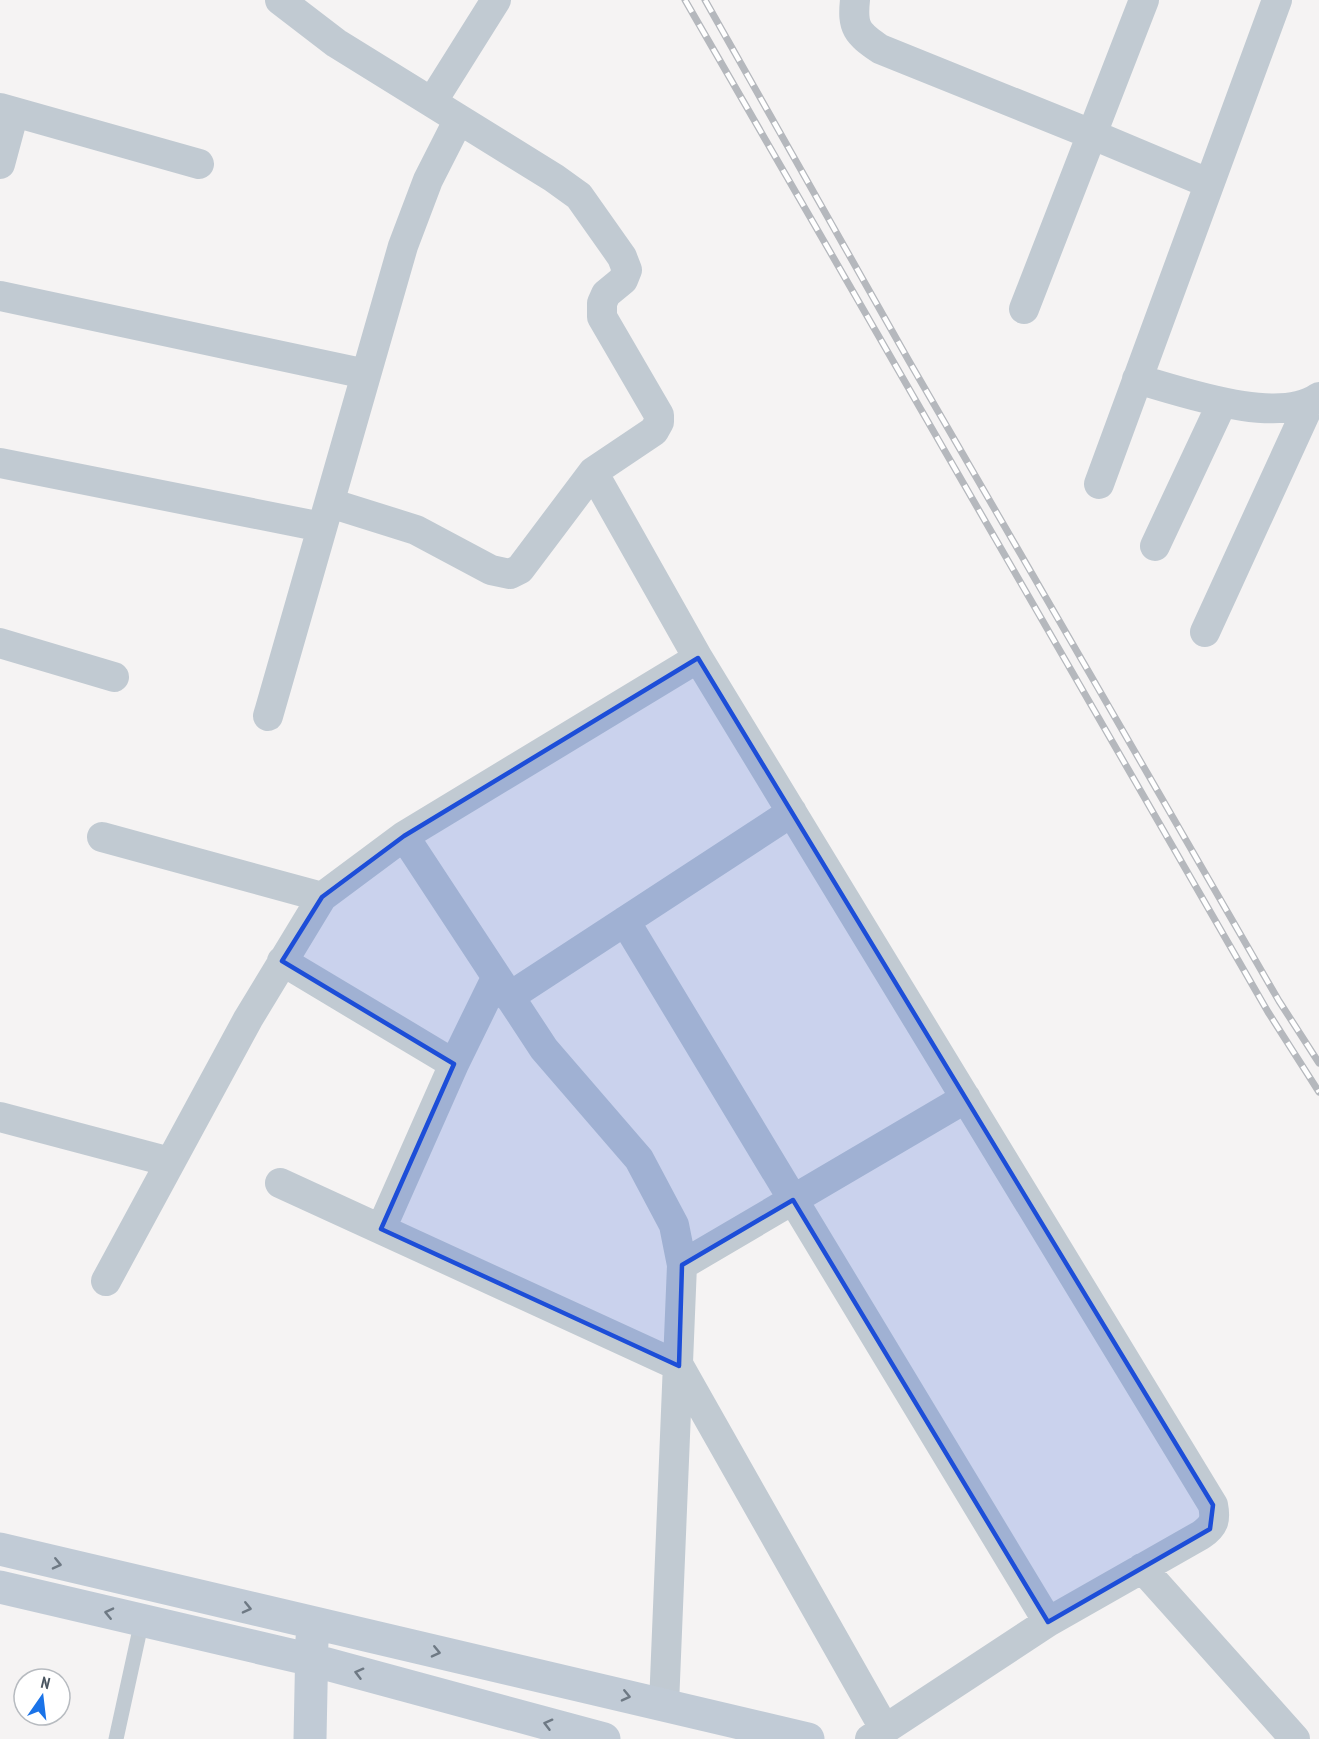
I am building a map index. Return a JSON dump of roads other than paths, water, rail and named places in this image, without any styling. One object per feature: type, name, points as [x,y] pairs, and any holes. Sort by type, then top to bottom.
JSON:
[{"type":"main road","points":[[0,1549],[808,1739]]},
{"type":"main road","points":[[0,1587],[312,1660],[604,1739]]},
{"type":"main road","points":[[310,1739],[312,1624]]},
{"type":"street","points":[[0,463],[416,530],[491,570],[510,574],[520,569],[594,472],[654,431],[659,422],[659,415],[602,316],[602,303],[606,294],[623,280],[627,270],[622,257],[579,196],[554,178],[336,43],[280,0]]},
{"type":"street","points":[[432,102],[496,0]]},
{"type":"street","points":[[855,0],[853,18],[861,36],[880,49],[1208,183]]},
{"type":"street","points":[[1024,309],[1144,0]]},
{"type":"street","points":[[1100,484],[1208,183],[1277,0]]},
{"type":"street","points":[[0,164],[7,110],[199,165]]},
{"type":"street","points":[[268,716],[406,236],[428,180],[459,119]]},
{"type":"street","points":[[0,296],[366,374]]},
{"type":"street","points":[[1137,379],[1222,403],[1269,410],[1315,400]]},
{"type":"street","points":[[1205,632],[1315,400]]},
{"type":"street","points":[[1155,546],[1222,403]]},
{"type":"street","points":[[280,1183],[679,1366],[877,1733],[1048,1622],[1210,1529],[1215,1516],[1213,1505],[698,658],[594,472]]},
{"type":"street","points":[[0,643],[114,677]]},
{"type":"street","points":[[106,1281],[248,1019],[322,897],[404,836],[698,658]]},
{"type":"street","points":[[381,1229],[454,1064],[503,988],[625,921],[792,812]]},
{"type":"street","points":[[404,836],[544,1049],[639,1159],[674,1225],[682,1265],[664,1705]]},
{"type":"street","points":[[102,837],[322,897]]},
{"type":"street","points":[[625,921],[1048,1622]]},
{"type":"street","points":[[282,961],[454,1064]]},
{"type":"street","points":[[682,1265],[966,1098]]},
{"type":"street","points":[[0,1117],[170,1162]]},
{"type":"street","points":[[1142,1568],[1295,1739]]},
{"type":"lane","points":[[116,1739],[142,1620]]},
{"type":"railway","points":[[685,0],[1268,1012],[1319,1092]]},
{"type":"railway","points":[[705,0],[909,361],[1279,1001],[1319,1063]]}]
